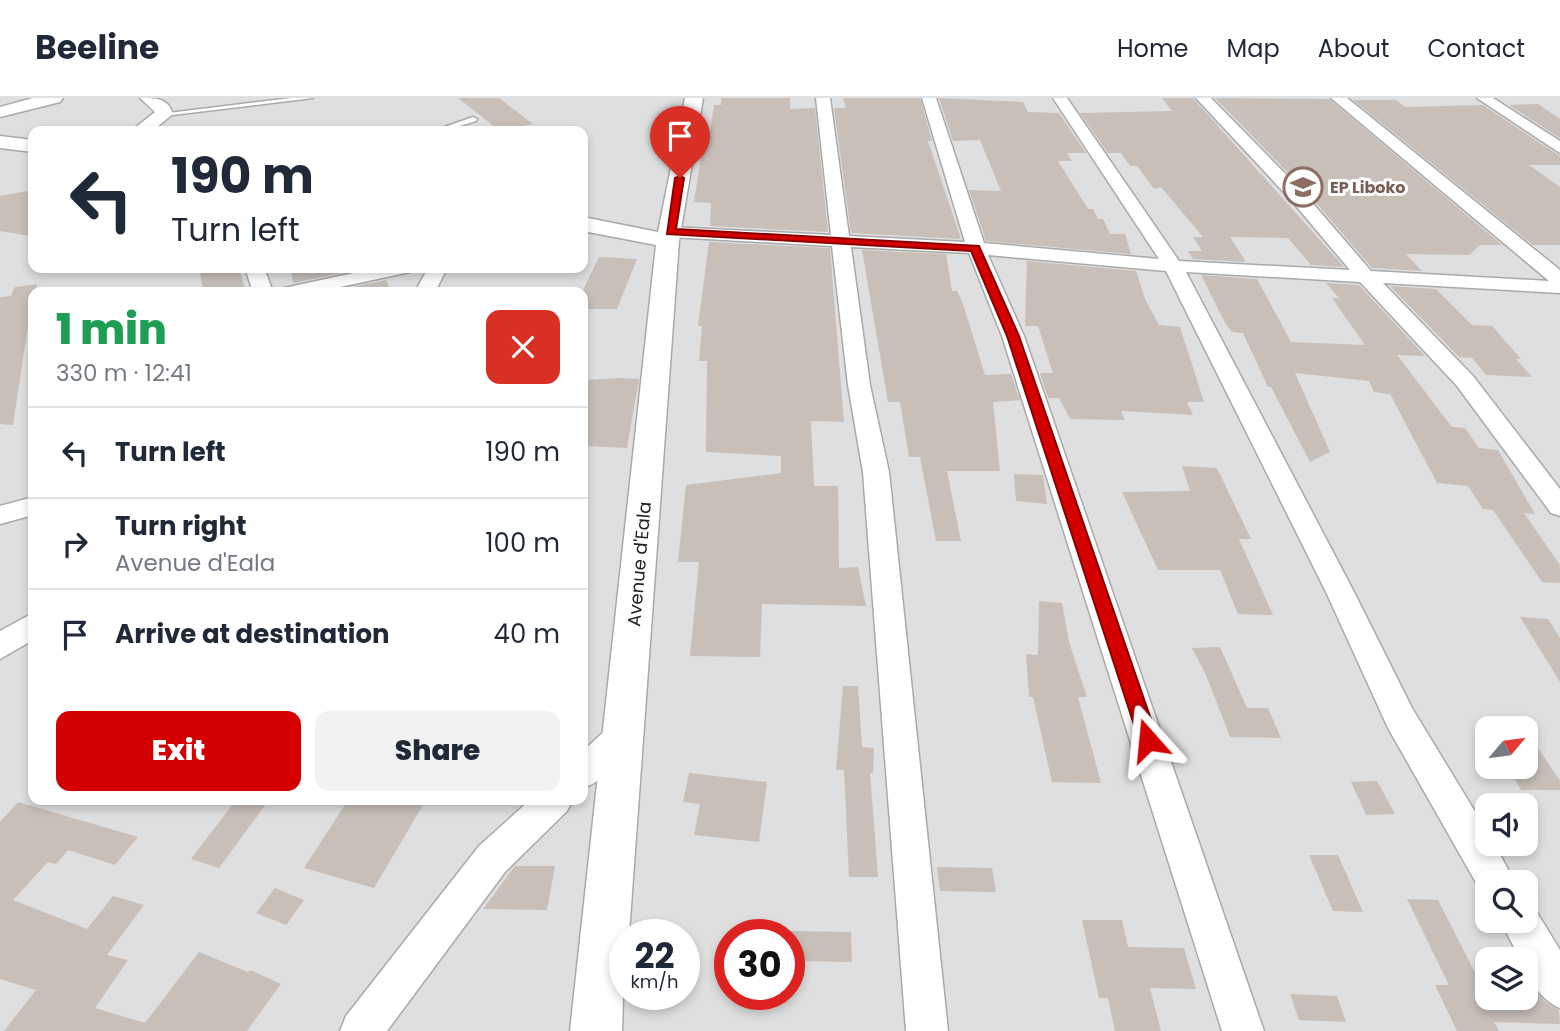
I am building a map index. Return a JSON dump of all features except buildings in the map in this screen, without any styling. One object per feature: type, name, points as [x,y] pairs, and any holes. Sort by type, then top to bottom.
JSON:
[{"type":"street","points":[[3,108],[54,98]]},
{"type":"street","name":"Avenue d'Eala","points":[[596,1031],[669,237],[694,98]]},
{"type":"street","points":[[823,98],[859,385],[876,472],[927,1031]]},
{"type":"street","points":[[929,98],[975,248],[1013,336],[1243,1031]]},
{"type":"street","points":[[1060,98],[1173,266],[1340,592],[1400,718],[1489,870]]},
{"type":"street","points":[[1203,98],[1297,196],[1366,277],[1465,381],[1560,507]]},
{"type":"street","points":[[1338,98],[1560,280]]},
{"type":"street","points":[[1484,98],[1560,148]]},
{"type":"street","points":[[145,126],[159,110]]},
{"type":"street","points":[[0,142],[28,146]]},
{"type":"street","points":[[0,150],[28,146]]},
{"type":"street","points":[[588,225],[669,237],[841,241],[975,248],[1173,266],[1560,287]]},
{"type":"street","points":[[314,287],[380,273]]},
{"type":"street","points":[[0,515],[28,507]]},
{"type":"street","points":[[0,647],[28,628]]},
{"type":"street","points":[[588,768],[623,735]]},
{"type":"street","points":[[361,1031],[492,859],[550,805]]},
{"type":"street","points":[[1527,933],[1560,988]]},
{"type":"lane","points":[[159,110],[310,98]]},
{"type":"lane","points":[[452,126],[473,119]]},
{"type":"shaded area","points":[[0,98],[1560,98],[1560,1031],[0,1031]]},
{"type":"place","name":"EP Liboko","points":[[1303,187]]},
{"type":"route","points":[[680,178],[671,232],[975,248],[1013,336],[1148,740]]}]
